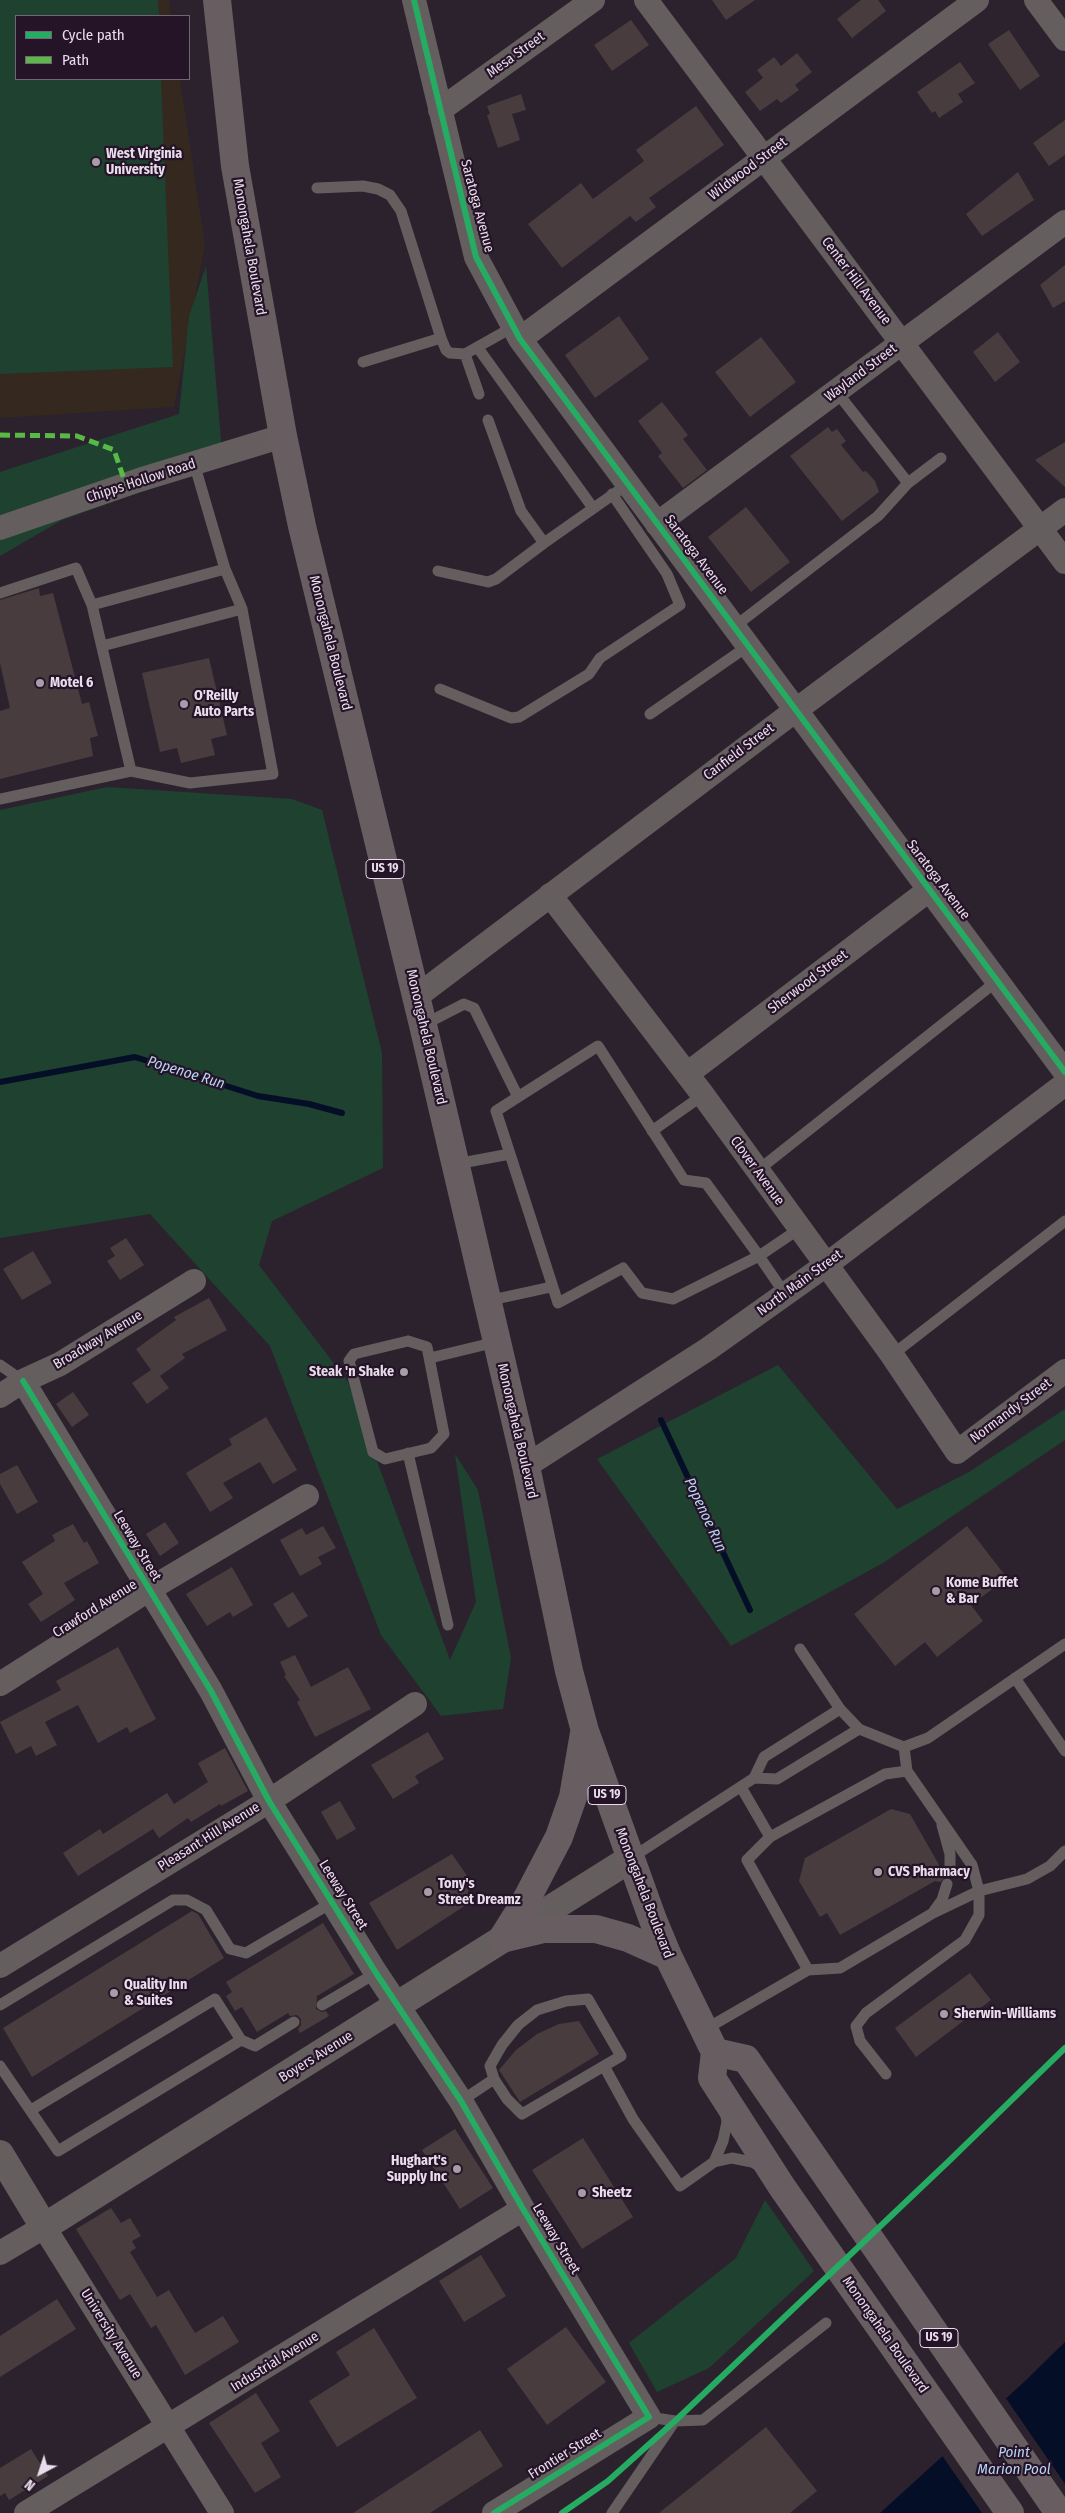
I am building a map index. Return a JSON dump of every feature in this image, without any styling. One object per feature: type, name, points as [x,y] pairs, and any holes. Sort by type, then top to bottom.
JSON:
[{"type":"main road","name":"Monongahela Boulevard","points":[[217,0],[235,166],[283,436],[302,526],[456,1164],[526,1466],[569,1671],[585,1732],[630,1859],[668,1956],[709,2041],[712,2078],[778,2181],[1010,2513]]},
{"type":"main road","points":[[502,1938],[524,1904],[559,1837],[573,1796],[585,1732]]},
{"type":"main road","points":[[502,1938],[544,1929],[596,1929],[628,1938],[668,1956]]},
{"type":"main road","name":"US 19","points":[[709,2041],[746,2059],[1059,2513]]},
{"type":"street","name":"Saratoga Avenue","points":[[414,0],[476,257],[516,333],[620,489],[657,524],[1065,1072]]},
{"type":"street","name":"Mesa Street","points":[[440,110],[593,0]]},
{"type":"street","name":"Center Hill Avenue","points":[[646,0],[1065,562]]},
{"type":"street","name":"Wildwood Street","points":[[516,333],[764,158],[977,0]]},
{"type":"street","points":[[1036,0],[1065,39]]},
{"type":"street","name":"Wayland Street","points":[[657,524],[1065,222]]},
{"type":"street","name":"Chipps Hollow Road","points":[[0,528],[194,463],[283,436]]},
{"type":"street","name":"Canfield Street","points":[[416,998],[796,710],[1065,510]]},
{"type":"street","name":"Sherwood Street","points":[[687,1074],[929,890]]},
{"type":"street","name":"Clover Avenue","points":[[550,895],[703,1095],[799,1230],[892,1355],[957,1452]]},
{"type":"street","name":"North Main Street","points":[[526,1466],[708,1349],[826,1265],[1065,1084]]},
{"type":"street","name":"Broadway Avenue","points":[[0,1396],[23,1381],[60,1364],[194,1281]]},
{"type":"street","name":"Normandy Street","points":[[957,1452],[1065,1371]]},
{"type":"street","name":"Leeway Street","points":[[23,1381],[211,1691],[269,1800],[376,1973],[461,2101],[523,2209],[649,2417]]},
{"type":"street","name":"Crawford Avenue","points":[[0,1684],[148,1590],[307,1496]]},
{"type":"street","name":"Pleasant Hill Avenue","points":[[0,1966],[269,1800],[415,1704]]},
{"type":"street","name":"Boyers Avenue","points":[[0,2253],[398,2006],[502,1938],[630,1859]]},
{"type":"street","name":"University Avenue","points":[[0,2154],[222,2513]]},
{"type":"street","name":"Industrial Avenue","points":[[40,2509],[523,2209]]},
{"type":"street","name":"Frontier Street","points":[[494,2513],[649,2417]]},
{"type":"lane","points":[[316,188],[363,186],[378,189],[390,195],[401,211],[446,350],[450,353],[465,354],[516,333]]},
{"type":"lane","points":[[364,362],[442,338]]},
{"type":"lane","points":[[478,348],[593,508]]},
{"type":"lane","points":[[465,354],[479,394]]},
{"type":"lane","points":[[836,391],[908,483]]},
{"type":"lane","points":[[488,420],[521,510],[544,543]]},
{"type":"lane","points":[[734,627],[878,516],[908,483],[941,458]]},
{"type":"lane","points":[[0,799],[131,771],[190,783],[274,774],[242,609],[225,569],[194,463]]},
{"type":"lane","points":[[438,571],[488,582],[496,579],[620,489],[666,574],[680,605],[600,658],[589,674],[519,717],[511,718],[440,689]]},
{"type":"lane","points":[[0,593],[76,568],[92,605],[131,771]]},
{"type":"lane","points":[[92,605],[225,569]]},
{"type":"lane","points":[[102,646],[242,609]]},
{"type":"lane","points":[[650,714],[748,646]]},
{"type":"lane","points":[[758,1171],[998,981]]},
{"type":"lane","points":[[423,1025],[464,1004],[474,1008],[518,1097]]},
{"type":"lane","points":[[785,1294],[759,1256],[706,1183],[684,1180],[598,1046],[496,1111],[558,1303],[624,1268],[642,1293],[673,1299],[759,1256],[799,1230]]},
{"type":"lane","points":[[652,1131],[703,1095]]},
{"type":"lane","points":[[456,1164],[510,1154]]},
{"type":"lane","points":[[892,1355],[1065,1221]]},
{"type":"lane","points":[[487,1301],[552,1287]]},
{"type":"lane","points":[[408,1341],[427,1347],[430,1358],[444,1434],[431,1448],[385,1459],[373,1452],[349,1361],[354,1354],[408,1341]]},
{"type":"lane","points":[[430,1358],[496,1342]]},
{"type":"lane","points":[[0,1365],[23,1381]]},
{"type":"lane","points":[[408,1453],[448,1625]]},
{"type":"lane","points":[[800,1650],[840,1709],[859,1729],[904,1748],[928,1738],[1065,1644]]},
{"type":"lane","points":[[1015,1678],[1065,1751]]},
{"type":"lane","points":[[630,1859],[754,1778],[764,1757],[840,1709]]},
{"type":"lane","points":[[754,1778],[778,1779],[859,1729]]},
{"type":"lane","points":[[886,2074],[860,2041],[856,2026],[866,2013],[965,1940],[978,1915],[979,1891],[972,1865],[940,1816],[907,1771],[904,1748]]},
{"type":"lane","points":[[808,1970],[747,1860],[770,1837],[885,1774],[907,1771]]},
{"type":"lane","points":[[741,1787],[770,1837]]},
{"type":"lane","points":[[940,1816],[950,1854],[950,1870]]},
{"type":"lane","points":[[709,2041],[808,1970],[840,1968],[933,1913],[979,1891],[1027,1880],[1050,1866],[1065,1851]]},
{"type":"lane","points":[[933,1913],[942,1900],[947,1884]]},
{"type":"lane","points":[[0,2005],[173,1900],[187,1900],[206,1910],[230,1949],[246,1953],[333,1902]]},
{"type":"lane","points":[[322,2005],[376,1973]]},
{"type":"lane","points":[[31,2110],[215,1999],[241,2040],[255,2046],[294,2022]]},
{"type":"lane","points":[[588,2000],[621,2056],[522,2114],[507,2099],[494,2079],[490,2066],[518,2024],[537,2010],[566,2001],[588,2000]]},
{"type":"lane","points":[[1,2069],[58,2151],[241,2040]]},
{"type":"lane","points":[[604,2066],[633,2119],[680,2186],[714,2162],[732,2158],[743,2159],[778,2181]]},
{"type":"lane","points":[[461,2101],[494,2079]]},
{"type":"lane","points":[[714,2162],[723,2141],[727,2122],[722,2093]]},
{"type":"lane","points":[[649,2417],[676,2421],[704,2420],[826,2322]]},
{"type":"lane","points":[[612,2513],[676,2421]]},
{"type":"shaded area","name":"West Virginia University","points":[[0,0],[169,0],[171,15],[15,15],[15,80],[180,80],[205,245],[174,407],[0,418]]},
{"type":"green space","name":"West Virginia University","points":[[0,0],[158,0],[159,15],[15,15],[15,80],[161,80],[173,367],[0,374]]},
{"type":"green space","points":[[206,266],[223,463],[62,520],[0,556],[0,472],[179,414],[189,316]]},
{"type":"green space","points":[[107,787],[292,799],[322,810],[382,1053],[383,1168],[272,1221],[259,1265],[348,1382],[450,1660],[476,1602],[455,1454],[478,1490],[511,1658],[503,1709],[441,1716],[381,1635],[270,1346],[150,1214],[0,1238],[0,810]]},
{"type":"green space","points":[[778,1365],[897,1509],[969,1472],[1065,1409],[1065,1440],[883,1563],[731,1646],[597,1459]]},
{"type":"green space","points":[[765,2200],[814,2271],[709,2368],[657,2392],[629,2343],[736,2258]]},
{"type":"water","name":"Point Marion Pool","points":[[1065,2342],[1065,2513],[880,2513],[1023,2383]]},
{"type":"pier","points":[[1005,2397],[1065,2484],[1065,2513],[982,2513],[941,2454]]},
{"type":"building","points":[[712,0],[755,0],[726,20]]},
{"type":"building","points":[[861,0],[878,0],[886,11],[852,38],[837,19]]},
{"type":"building","points":[[631,20],[649,45],[612,71],[594,45]]},
{"type":"building","points":[[1009,30],[1040,76],[1020,90],[988,44]]},
{"type":"building","points":[[797,53],[812,72],[795,85],[799,90],[781,103],[777,99],[760,111],[745,92],[763,78],[757,70],[774,57],[781,66]]},
{"type":"building","points":[[960,62],[975,83],[958,94],[963,102],[939,118],[935,111],[932,113],[917,92]]},
{"type":"building","points":[[521,94],[526,110],[512,114],[520,140],[498,148],[487,115],[490,114],[487,106]]},
{"type":"building","points":[[696,106],[724,145],[649,198],[656,207],[636,222],[630,216],[562,268],[528,224],[581,183],[593,199],[644,161],[636,150]]},
{"type":"building","points":[[1065,120],[1065,155],[1049,166],[1033,143]]},
{"type":"building","points":[[1018,172],[1034,200],[982,236],[966,214]]},
{"type":"building","points":[[1065,265],[1065,301],[1053,308],[1040,285]]},
{"type":"building","points":[[619,316],[649,359],[595,398],[565,355]]},
{"type":"building","points":[[998,332],[1020,362],[995,382],[973,352]]},
{"type":"building","points":[[761,337],[796,382],[750,417],[715,372]]},
{"type":"building","points":[[662,402],[688,435],[683,439],[707,470],[683,488],[658,456],[662,453],[638,421]]},
{"type":"building","points":[[828,427],[832,432],[837,429],[846,441],[841,445],[863,472],[866,471],[875,481],[879,492],[842,521],[790,456]]},
{"type":"building","points":[[1065,442],[1065,487],[1035,460]]},
{"type":"building","points":[[746,507],[790,562],[751,592],[708,537]]},
{"type":"building","name":"Motel 6","points":[[39,588],[40,596],[53,593],[82,704],[89,702],[98,736],[90,738],[93,756],[0,779],[0,711],[10,708],[0,663],[0,600]]},
{"type":"building","name":"O'Reilly Auto Parts","points":[[209,658],[227,735],[211,739],[215,755],[181,763],[177,748],[160,752],[142,673]]},
{"type":"building","points":[[126,1238],[144,1265],[120,1280],[107,1261],[115,1256],[110,1248]]},
{"type":"building","points":[[33,1251],[52,1283],[22,1300],[3,1269]]},
{"type":"building","points":[[209,1298],[227,1330],[182,1354],[185,1358],[160,1376],[169,1388],[147,1404],[132,1383],[151,1370],[136,1349],[176,1320],[174,1317]]},
{"type":"building","points":[[73,1392],[89,1415],[72,1427],[56,1404]]},
{"type":"building","points":[[266,1417],[297,1470],[273,1484],[260,1462],[223,1483],[233,1498],[210,1512],[186,1473],[232,1445],[229,1439]]},
{"type":"building","points":[[17,1465],[38,1502],[17,1514],[0,1484],[0,1474]]},
{"type":"building","points":[[165,1522],[179,1543],[160,1556],[146,1534]]},
{"type":"building","points":[[73,1524],[84,1543],[87,1541],[99,1563],[64,1583],[75,1600],[41,1622],[28,1604],[43,1594],[22,1562],[55,1541],[52,1535]]},
{"type":"building","points":[[323,1526],[336,1548],[318,1557],[322,1564],[300,1576],[280,1540],[302,1528],[306,1535]]},
{"type":"building","name":"Kome Buffet & Bar","points":[[967,1526],[1007,1578],[971,1605],[983,1621],[937,1657],[925,1642],[895,1666],[854,1614]]},
{"type":"building","points":[[232,1567],[253,1605],[233,1617],[230,1612],[207,1626],[186,1594]]},
{"type":"building","points":[[293,1592],[308,1616],[288,1628],[273,1604]]},
{"type":"building","points":[[118,1647],[156,1719],[130,1733],[127,1727],[98,1743],[78,1705],[45,1722],[57,1745],[36,1756],[31,1746],[16,1754],[0,1722],[61,1690],[56,1681]]},
{"type":"building","points":[[295,1655],[311,1687],[348,1667],[371,1709],[315,1737],[297,1702],[300,1700],[284,1676],[286,1675],[280,1662]]},
{"type":"building","points":[[428,1732],[444,1759],[415,1776],[419,1783],[393,1799],[371,1765]]},
{"type":"building","points":[[225,1748],[248,1791],[221,1806],[220,1804],[191,1822],[188,1818],[159,1838],[153,1829],[78,1876],[63,1853],[100,1829],[103,1834],[167,1793],[174,1804],[208,1782],[198,1763]]},
{"type":"building","points":[[340,1801],[356,1829],[337,1840],[321,1812]]},
{"type":"building","name":"CVS Pharmacy","points":[[891,1809],[910,1814],[946,1877],[940,1882],[935,1881],[840,1935],[827,1913],[820,1917],[799,1881],[805,1858]]},
{"type":"building","name":"Tony's Street Dreamz","points":[[452,1854],[470,1880],[466,1905],[397,1950],[369,1903]]},
{"type":"building","name":"Quality Inn & Suites","points":[[192,1911],[198,1914],[224,1958],[32,2077],[3,2028]]},
{"type":"building","points":[[323,1923],[354,1974],[317,1996],[316,2009],[322,2012],[326,2011],[329,2016],[300,2033],[298,2029],[301,2025],[301,2019],[297,2015],[290,2016],[288,2013],[257,2032],[242,2007],[235,2011],[226,1996],[232,1992],[226,1982]]},
{"type":"building","name":"Sherwin-Williams","points":[[970,1973],[991,2000],[916,2057],[895,2028]]},
{"type":"building","points":[[579,2021],[599,2054],[520,2102],[499,2070],[516,2050],[537,2034],[559,2024]]},
{"type":"building","name":"Hughart's Supply Inc","points":[[455,2129],[493,2188],[460,2209],[422,2150]]},
{"type":"building","name":"Sheetz","points":[[583,2138],[633,2217],[582,2249],[532,2170]]},
{"type":"building","points":[[111,2208],[121,2223],[130,2218],[141,2236],[132,2241],[136,2248],[130,2252],[157,2297],[169,2290],[195,2333],[223,2316],[239,2342],[185,2375],[156,2325],[151,2328],[130,2294],[120,2300],[76,2229]]},
{"type":"building","points":[[481,2255],[506,2296],[464,2322],[439,2281]]},
{"type":"building","points":[[57,2299],[76,2329],[0,2377],[0,2336]]},
{"type":"building","points":[[566,2327],[606,2382],[547,2425],[507,2369]]},
{"type":"building","points":[[374,2328],[417,2398],[337,2447],[309,2401],[350,2375],[336,2352]]},
{"type":"building","points":[[256,2393],[280,2431],[261,2443],[281,2477],[255,2493],[209,2423]]},
{"type":"building","points":[[766,2427],[817,2491],[790,2513],[659,2513]]},
{"type":"building","points":[[480,2430],[503,2466],[430,2513],[353,2513]]},
{"type":"building","points":[[31,2449],[48,2476],[9,2500],[5,2493],[0,2496],[0,2468]]},
{"type":"waterway","name":"Popenoe Run","points":[[0,1082],[135,1057],[258,1096],[309,1104],[342,1113]]},
{"type":"waterway","name":"Popenoe Run","points":[[661,1420],[750,1610]]},
{"type":"marked path","points":[[0,435],[77,436],[114,450],[126,485]]},
{"type":"cycle path","points":[[414,0],[476,257],[520,339],[1065,1072]]},
{"type":"cycle path","points":[[23,1381],[211,1691],[269,1801],[376,1973],[461,2101],[523,2209],[649,2417],[494,2513]]},
{"type":"cycle path","points":[[562,2513],[608,2481],[675,2421],[1065,2048]]},
{"type":"place","name":"West Virginia University","points":[[96,162]]},
{"type":"place","name":"Motel 6","points":[[40,683]]},
{"type":"place","name":"O'Reilly Auto Parts","points":[[184,704]]},
{"type":"place","name":"Steak 'n Shake","points":[[404,1372]]},
{"type":"place","name":"Kome Buffet & Bar","points":[[936,1591]]},
{"type":"place","name":"CVS Pharmacy","points":[[878,1872]]},
{"type":"place","name":"Tony's Street Dreamz","points":[[428,1892]]},
{"type":"place","name":"Quality Inn & Suites","points":[[114,1993]]},
{"type":"place","name":"Sherwin-Williams","points":[[944,2014]]},
{"type":"place","name":"Hughart's Supply Inc","points":[[457,2169]]},
{"type":"place","name":"Sheetz","points":[[582,2193]]}]
